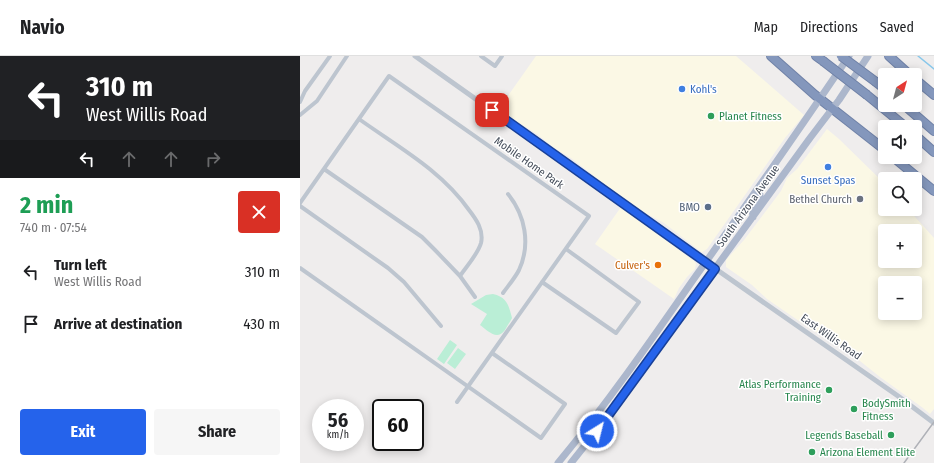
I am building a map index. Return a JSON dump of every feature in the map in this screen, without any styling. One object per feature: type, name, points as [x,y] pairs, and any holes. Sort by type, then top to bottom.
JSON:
[{"type":"highway","points":[[771,56],[878,144]]},
{"type":"highway","points":[[816,56],[897,120]]},
{"type":"highway","points":[[842,56],[878,84]]},
{"type":"highway","points":[[889,56],[902,68]]},
{"type":"highway","points":[[922,85],[934,95]]},
{"type":"highway","points":[[912,112],[934,131]]},
{"type":"highway","points":[[922,141],[934,152]]},
{"type":"highway","points":[[901,164],[934,191]]},
{"type":"main road","name":"South Arizona Avenue","points":[[558,463],[615,389],[759,188],[849,56]]},
{"type":"main road","name":"South Arizona Avenue","points":[[571,463],[602,424],[833,108],[868,56]]},
{"type":"main road","points":[[753,217],[752,208],[760,196],[759,188]]},
{"type":"street","points":[[300,102],[305,91],[330,56]]},
{"type":"street","points":[[300,115],[317,101],[347,56]]},
{"type":"street","name":"East Willis Road","points":[[415,56],[715,269],[892,391],[934,423]]},
{"type":"street","points":[[481,56],[495,66],[502,56]]},
{"type":"street","name":"Mobile Home Park","points":[[441,326],[404,282],[388,268],[300,205],[390,76],[590,216],[457,402]]},
{"type":"street","points":[[359,119],[422,162],[439,176],[461,198],[474,217],[480,228],[481,243],[471,261],[460,276]]},
{"type":"street","points":[[324,169],[422,237],[460,276],[475,297]]},
{"type":"street","points":[[503,293],[519,269],[526,239],[520,213],[508,194]]},
{"type":"street","points":[[542,282],[616,333],[639,302],[566,249]]},
{"type":"street","points":[[300,268],[541,438],[565,404],[492,353]]},
{"type":"shaded area","points":[[536,56],[736,56],[804,115],[785,138],[707,249],[702,252],[664,223],[647,214],[608,187],[537,134],[498,110]]},
{"type":"shaded area","points":[[827,129],[878,177],[878,216],[914,216],[921,224],[878,224],[878,268],[922,268],[922,225],[934,238],[934,409],[930,414],[850,353],[828,338],[812,330],[767,299],[752,285],[726,267],[726,260],[744,240],[781,191],[787,178],[797,169]]},
{"type":"shaded area","points":[[621,207],[696,264],[695,269],[679,288],[674,299],[595,244]]},
{"type":"green space","points":[[486,295],[498,295],[507,303],[512,318],[505,330],[499,335],[492,334],[480,325],[487,314],[471,304]]},
{"type":"green space","points":[[450,340],[457,345],[444,364],[437,359]]},
{"type":"green space","points":[[458,348],[466,354],[455,369],[447,363]]},
{"type":"waterway","points":[[918,56],[934,69]]},
{"type":"railway","points":[[904,463],[934,422]]},
{"type":"place","name":"Kohl's","points":[[682,89]]},
{"type":"place","name":"Planet Fitness","points":[[711,116]]},
{"type":"place","name":"Sunset Spas","points":[[828,167]]},
{"type":"place","name":"Bethel Church","points":[[860,199]]},
{"type":"place","name":"BMO","points":[[708,207]]},
{"type":"place","name":"Culver's","points":[[658,265]]},
{"type":"place","name":"Atlas Performance Training","points":[[829,390]]},
{"type":"place","name":"BodySmith Fitness","points":[[854,409]]},
{"type":"place","name":"Legends Baseball","points":[[891,435]]},
{"type":"place","name":"Arizona Element Elite","points":[[812,452]]},
{"type":"route","points":[[492,110],[715,269],[597,431]]}]
